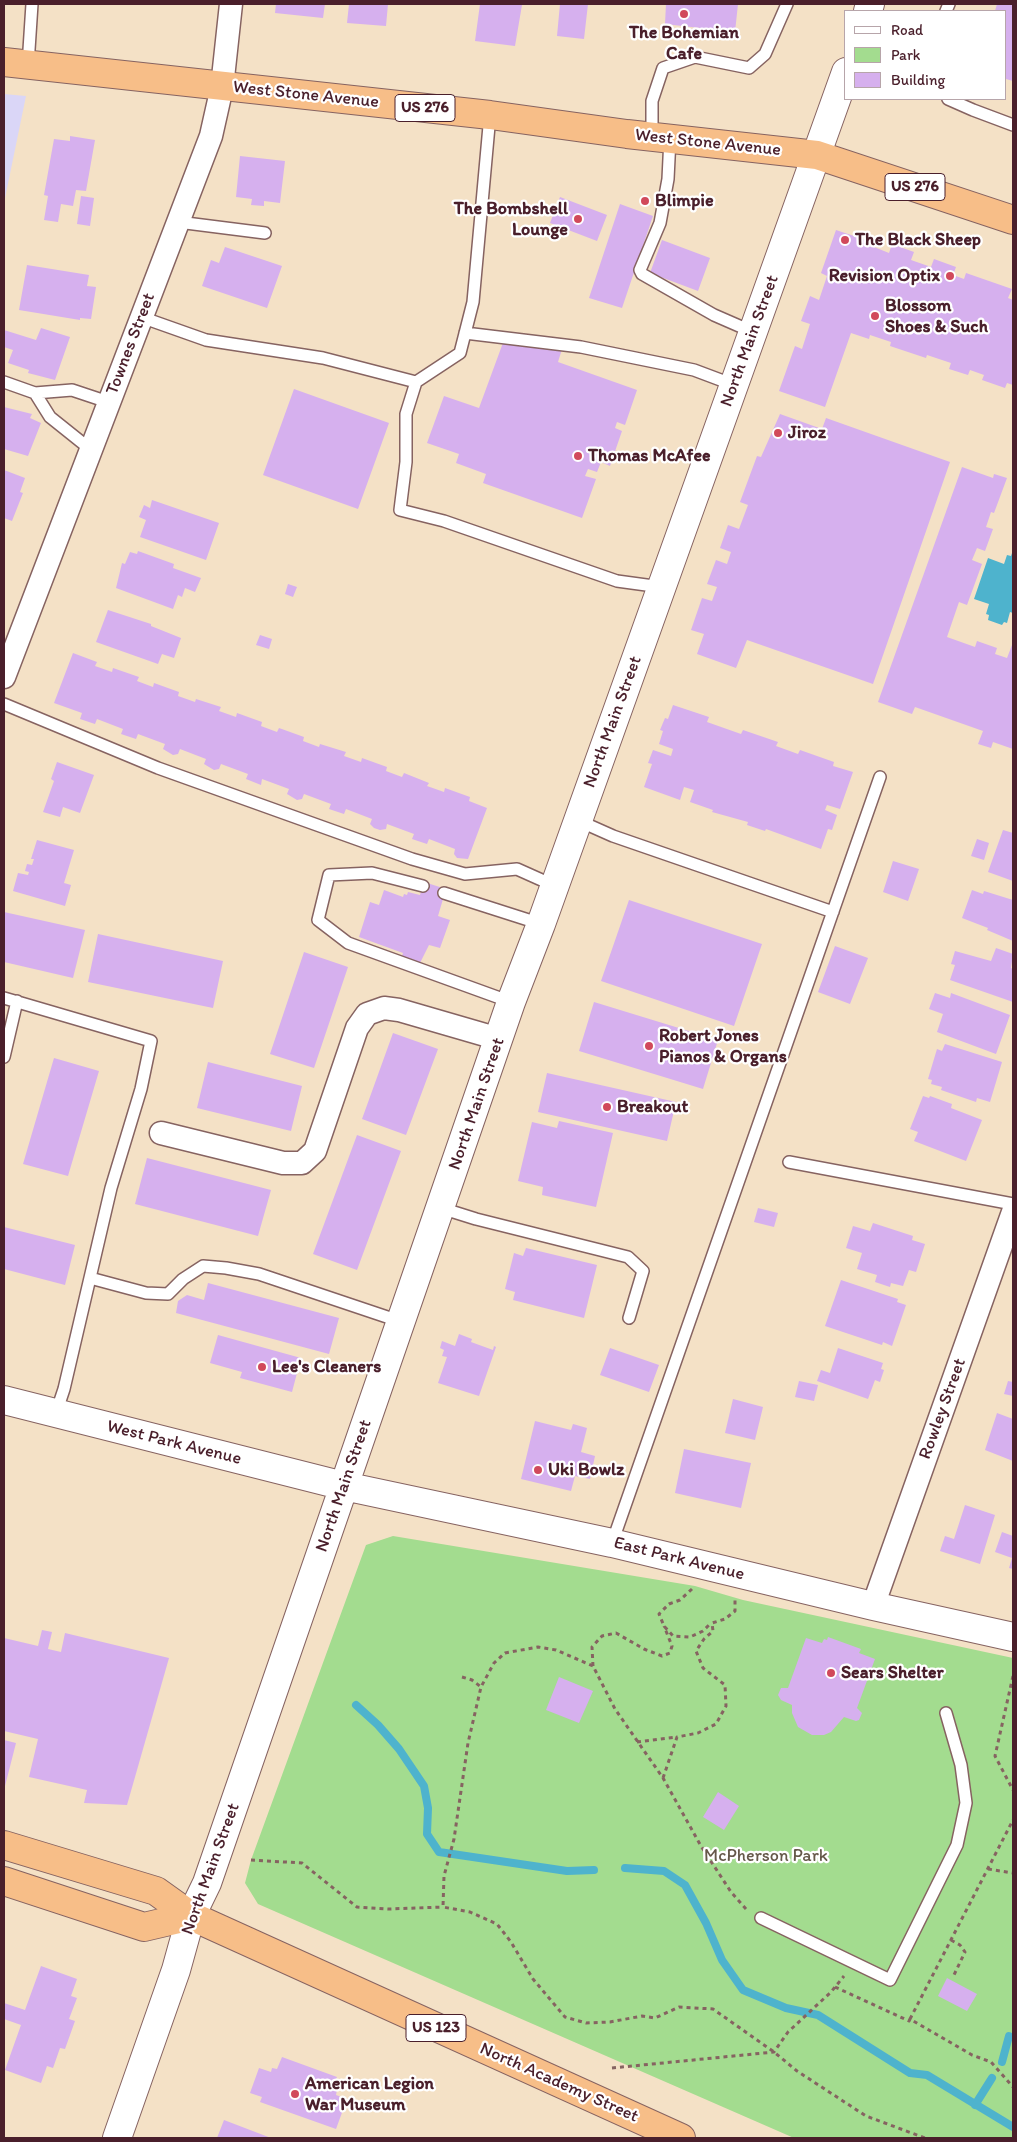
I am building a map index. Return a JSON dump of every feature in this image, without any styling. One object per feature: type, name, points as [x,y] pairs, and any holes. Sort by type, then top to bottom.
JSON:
[{"type":"highway","name":"West Stone Avenue","points":[[16,64],[490,115],[817,155]]},
{"type":"highway","name":"US 276","points":[[817,155],[1013,220]]},
{"type":"highway","name":"North Academy Street","points":[[4,1845],[156,1891],[191,1916],[681,2138]]},
{"type":"highway","points":[[4,1881],[144,1927],[191,1916]]},
{"type":"street","name":"Townes Street","points":[[4,677],[12,634],[90,449],[211,136],[222,87],[231,4]]},
{"type":"street","name":"North Main Street","points":[[117,2138],[176,1970],[191,1916],[207,1883],[511,1002],[555,886],[844,78]]},
{"type":"street","points":[[161,1133],[283,1163],[302,1163],[315,1152],[357,1028],[367,1014],[384,1008],[399,1010],[499,1039]]},
{"type":"street","name":"Rowley Street","points":[[873,1606],[1013,1212]]},
{"type":"street","name":"West Park Avenue","points":[[4,1400],[344,1486]]},
{"type":"street","name":"East Park Avenue","points":[[344,1486],[612,1543],[873,1606],[1013,1637]]},
{"type":"lane","points":[[16,64],[32,4]]},
{"type":"lane","points":[[753,332],[714,315],[642,274],[640,270],[660,223],[668,179],[661,137],[652,101],[663,68],[695,57],[749,68],[765,54],[787,4]]},
{"type":"lane","points":[[950,100],[1013,125]]},
{"type":"lane","points":[[490,115],[473,302],[460,353],[416,382],[406,414],[406,462],[400,510],[444,521],[617,581],[661,587]]},
{"type":"lane","points":[[178,222],[265,233]]},
{"type":"lane","points":[[141,317],[206,340],[323,358],[416,382]]},
{"type":"lane","points":[[465,333],[581,346],[694,370],[734,385]]},
{"type":"lane","points":[[4,382],[35,393],[72,390],[108,402]]},
{"type":"lane","points":[[35,393],[50,417],[90,449]]},
{"type":"lane","points":[[4,704],[158,768],[412,859],[465,874],[518,869],[555,886]]},
{"type":"lane","points":[[612,1543],[880,777]]},
{"type":"lane","points":[[578,820],[612,836],[832,912]]},
{"type":"lane","points":[[423,886],[372,873],[329,875],[318,920],[348,942],[511,1002]]},
{"type":"lane","points":[[444,894],[541,924]]},
{"type":"lane","points":[[4,998],[152,1041],[111,1188],[64,1389],[56,1413]]},
{"type":"lane","points":[[4,1057],[17,1001]]},
{"type":"lane","points":[[789,1162],[1013,1204]]},
{"type":"lane","points":[[441,1208],[476,1219],[628,1257],[643,1271],[630,1318]]},
{"type":"lane","points":[[90,1278],[146,1293],[168,1294],[183,1279],[204,1266],[226,1268],[259,1274],[402,1322]]},
{"type":"lane","points":[[761,1918],[890,1980],[957,1845],[966,1803],[961,1766],[946,1713]]},
{"type":"path","points":[[594,1669],[592,1647],[602,1636],[616,1633],[644,1649],[662,1656],[670,1653],[672,1646],[659,1614],[669,1604],[680,1600],[695,1586]]},
{"type":"path","points":[[664,1626],[673,1636],[690,1637],[736,1611],[735,1598]]},
{"type":"path","points":[[637,1742],[698,1733],[716,1724],[726,1706],[724,1685],[703,1668],[696,1651],[704,1639],[713,1631],[712,1623]]},
{"type":"path","points":[[443,1906],[444,1876],[454,1839],[468,1743],[481,1687],[494,1663],[505,1653],[538,1647],[556,1650],[593,1666],[614,1709],[663,1778],[701,1846],[744,1908],[761,1918]]},
{"type":"path","points":[[1013,1676],[995,1756],[1013,1790]]},
{"type":"path","points":[[462,1677],[472,1680],[481,1687]]},
{"type":"path","points":[[663,1778],[678,1736]]},
{"type":"path","points":[[910,2019],[1013,1820]]},
{"type":"path","points":[[250,1860],[302,1863],[357,1907],[389,1909],[443,1906],[470,1912],[497,1924],[533,1979],[565,2017],[586,2024],[642,2016],[655,2018],[679,2007],[713,2009],[774,2052],[797,2071],[866,2116],[926,2138]]},
{"type":"path","points":[[988,1869],[1013,1873]]},
{"type":"path","points":[[951,1940],[960,1945],[965,1952],[953,1977]]},
{"type":"path","points":[[612,2068],[774,2052],[788,2032],[836,1987],[909,2021],[910,2019],[972,2055],[991,2062],[1013,2087]]},
{"type":"shaded area","points":[[4,94],[26,96],[4,203]]},
{"type":"green space","name":"McPherson Park","points":[[393,1536],[695,1586],[743,1600],[1013,1658],[1013,2138],[794,2138],[258,1904],[245,1883],[251,1860],[366,1545]]},
{"type":"water","points":[[1012,553],[1013,613],[1010,612],[1007,623],[1004,622],[1002,625],[988,620],[989,615],[986,614],[989,604],[974,599],[988,558],[1004,564],[1007,555],[1011,556]]},
{"type":"building","points":[[276,4],[325,4],[323,18],[275,13]]},
{"type":"building","points":[[349,4],[388,4],[386,26],[347,23]]},
{"type":"building","points":[[480,4],[522,5],[515,46],[475,41]]},
{"type":"building","points":[[560,4],[588,4],[584,39],[557,36]]},
{"type":"building","points":[[666,4],[738,4],[735,32],[665,24]]},
{"type":"building","points":[[997,4],[1013,4],[1013,81],[1007,79],[1007,10],[995,10]]},
{"type":"building","points":[[70,136],[95,140],[86,191],[76,190],[73,206],[61,204],[58,222],[44,220],[48,196],[44,195],[54,139],[70,141]]},
{"type":"building","points":[[240,156],[285,161],[280,203],[264,201],[264,206],[251,205],[252,199],[236,197]]},
{"type":"building","points":[[81,196],[94,198],[90,226],[77,224]]},
{"type":"building","name":"The Bombshell Lounge","points":[[560,197],[607,215],[597,241],[550,223]]},
{"type":"building","points":[[620,204],[653,216],[622,308],[589,298]]},
{"type":"building","points":[[836,230],[875,243],[874,247],[889,253],[892,244],[914,252],[911,260],[931,267],[934,259],[956,267],[953,275],[964,279],[966,273],[1012,289],[1008,298],[1013,300],[1013,385],[1007,383],[1005,388],[982,380],[984,375],[970,370],[968,375],[949,369],[951,363],[927,355],[926,358],[890,346],[891,342],[870,335],[869,339],[851,333],[825,407],[779,391],[795,346],[802,349],[810,324],[801,321],[810,296],[819,300],[827,276],[821,273]]},
{"type":"building","points":[[662,240],[710,258],[698,291],[650,273]]},
{"type":"building","points":[[225,247],[282,266],[267,308],[202,286],[211,260],[219,263]]},
{"type":"building","points":[[27,265],[89,275],[87,286],[96,287],[91,319],[80,318],[80,320],[19,310]]},
{"type":"building","points":[[41,328],[70,337],[55,380],[28,373],[29,370],[8,363],[13,350],[4,347],[4,330],[36,340]]},
{"type":"building","points":[[504,340],[563,346],[558,362],[637,390],[625,425],[617,422],[615,428],[622,431],[610,466],[601,462],[597,472],[588,469],[585,476],[596,479],[582,518],[483,483],[486,474],[456,463],[459,454],[427,443],[444,396],[479,408]]},
{"type":"building","points":[[294,389],[389,423],[358,509],[263,475]]},
{"type":"building","points":[[4,407],[32,414],[30,418],[41,423],[28,456],[4,449]]},
{"type":"building","points":[[780,414],[822,429],[826,418],[950,462],[873,684],[747,640],[736,668],[697,654],[704,634],[691,630],[702,598],[712,601],[717,587],[707,584],[716,560],[727,564],[731,552],[720,548],[728,525],[739,529],[748,505],[740,502],[757,456],[761,457]]},
{"type":"building","points":[[962,467],[993,478],[994,474],[1007,478],[994,513],[991,512],[986,527],[993,529],[985,551],[977,548],[972,560],[982,564],[967,605],[959,602],[947,637],[975,647],[977,641],[997,648],[995,654],[1007,658],[1013,646],[1013,749],[993,742],[991,748],[978,744],[983,731],[915,707],[912,714],[878,702]]},
{"type":"building","points":[[4,470],[25,478],[20,492],[23,493],[12,521],[4,518]]},
{"type":"building","points":[[152,500],[219,523],[206,560],[140,537],[146,520],[139,517],[144,505],[150,508]]},
{"type":"building","points":[[138,551],[174,564],[173,568],[201,578],[195,592],[185,588],[182,597],[178,595],[173,609],[116,588],[122,563],[125,564],[130,552],[137,554]]},
{"type":"building","points":[[288,584],[297,587],[293,597],[285,594]]},
{"type":"building","points":[[108,610],[151,624],[151,626],[181,638],[174,658],[162,654],[158,664],[96,642]]},
{"type":"building","points":[[260,635],[272,639],[269,649],[256,645]]},
{"type":"building","points":[[73,653],[97,662],[95,666],[112,672],[113,668],[139,677],[137,681],[153,687],[154,683],[179,692],[178,696],[195,702],[196,699],[221,707],[219,711],[236,717],[237,713],[262,722],[261,726],[277,732],[279,728],[304,737],[303,741],[319,747],[320,744],[346,752],[344,756],[361,762],[362,758],[387,767],[386,771],[402,777],[404,773],[429,783],[427,786],[444,792],[445,788],[470,797],[469,801],[487,808],[468,859],[457,858],[454,854],[455,849],[429,839],[427,844],[412,839],[414,834],[387,824],[386,829],[374,828],[370,824],[372,819],[346,809],[344,814],[329,809],[331,804],[304,794],[302,799],[297,800],[287,794],[289,789],[262,779],[261,785],[246,779],[248,774],[221,764],[219,769],[214,770],[204,764],[206,759],[180,749],[178,754],[173,755],[163,749],[165,744],[138,734],[136,739],[121,734],[123,729],[97,719],[95,724],[80,719],[82,713],[54,703]]},
{"type":"building","points":[[673,705],[709,717],[707,722],[741,734],[743,730],[778,742],[776,746],[798,754],[800,750],[834,762],[833,766],[853,772],[840,809],[827,805],[825,810],[837,815],[832,830],[828,829],[821,849],[766,829],[765,831],[747,825],[748,822],[712,812],[713,810],[690,802],[694,790],[684,787],[680,800],[644,787],[652,764],[648,763],[653,750],[671,756],[673,749],[659,744],[663,731],[660,730],[665,718],[668,719]]},
{"type":"building","points":[[57,762],[94,775],[80,813],[63,807],[60,817],[43,812],[54,781],[51,779]]},
{"type":"building","points":[[1003,830],[1013,833],[1013,881],[988,872]]},
{"type":"building","points":[[977,839],[989,843],[984,860],[971,856]]},
{"type":"building","points":[[37,840],[74,850],[64,883],[71,885],[65,906],[13,891],[18,873],[28,875],[29,872],[25,871],[27,864],[32,865],[34,859],[31,859]]},
{"type":"building","points":[[893,861],[919,869],[908,901],[883,892]]},
{"type":"building","points":[[424,882],[446,889],[438,916],[450,920],[440,948],[429,945],[419,965],[401,959],[403,953],[359,937],[370,902],[379,905],[384,890],[403,897],[408,892],[420,895]]},
{"type":"building","points":[[972,890],[983,894],[984,891],[1013,900],[1013,941],[987,930],[988,928],[962,918]]},
{"type":"building","points":[[629,900],[762,944],[734,1026],[601,981]]},
{"type":"building","points":[[4,912],[85,930],[73,978],[4,962]]},
{"type":"building","points":[[98,934],[223,961],[213,1008],[88,982]]},
{"type":"building","points":[[835,946],[868,958],[850,1004],[818,992]]},
{"type":"building","points":[[996,948],[1013,954],[1011,968],[1013,969],[1013,1002],[950,980],[955,965],[951,964],[955,951],[991,961]]},
{"type":"building","points":[[304,952],[348,967],[314,1068],[270,1054]]},
{"type":"building","points":[[935,993],[950,998],[951,993],[1010,1015],[996,1054],[937,1032],[943,1014],[929,1009]]},
{"type":"building","name":"Robert Jones Pianos & Organs","points":[[594,1002],[718,1040],[703,1089],[579,1051]]},
{"type":"building","points":[[393,1033],[438,1049],[406,1135],[362,1119]]},
{"type":"building","points":[[945,1044],[1002,1062],[990,1102],[977,1098],[976,1102],[941,1090],[942,1087],[931,1084],[932,1080],[928,1079],[937,1049],[942,1051]]},
{"type":"building","points":[[54,1058],[99,1071],[68,1176],[23,1164]]},
{"type":"building","points":[[208,1062],[302,1086],[291,1131],[197,1108]]},
{"type":"building","name":"Breakout","points":[[547,1073],[676,1102],[667,1141],[538,1112]]},
{"type":"building","points":[[923,1096],[929,1098],[930,1096],[952,1104],[951,1108],[982,1120],[966,1161],[914,1141],[918,1132],[910,1129]]},
{"type":"building","points":[[559,1121],[613,1133],[596,1207],[542,1195],[543,1187],[518,1181],[532,1122],[557,1128]]},
{"type":"building","points":[[357,1135],[401,1151],[357,1270],[313,1254]]},
{"type":"building","points":[[147,1158],[271,1190],[258,1236],[135,1204]]},
{"type":"building","points":[[758,1208],[778,1213],[774,1227],[754,1222]]},
{"type":"building","points":[[873,1223],[913,1236],[912,1240],[925,1244],[916,1272],[909,1270],[903,1286],[891,1283],[890,1287],[875,1282],[877,1275],[857,1269],[862,1253],[846,1248],[853,1226],[870,1231]]},
{"type":"building","points":[[4,1227],[75,1245],[65,1285],[4,1269]]},
{"type":"building","points":[[526,1248],[597,1265],[584,1318],[513,1300],[515,1292],[505,1289],[514,1253],[523,1256]]},
{"type":"building","points":[[841,1280],[898,1299],[897,1302],[906,1305],[892,1346],[883,1342],[882,1345],[825,1326]]},
{"type":"building","points":[[208,1283],[339,1318],[329,1354],[176,1313],[178,1301],[187,1295],[204,1300]]},
{"type":"building","points":[[459,1334],[472,1339],[471,1342],[493,1350],[494,1346],[496,1347],[479,1396],[438,1383],[447,1357],[442,1356],[444,1350],[440,1348],[442,1341],[455,1346]]},
{"type":"building","name":"Lee's Cleaners","points":[[218,1335],[301,1358],[292,1392],[240,1378],[242,1372],[210,1363]]},
{"type":"building","points":[[610,1348],[659,1365],[649,1392],[600,1375]]},
{"type":"building","points":[[838,1348],[883,1363],[881,1369],[884,1370],[880,1382],[875,1380],[868,1399],[817,1381],[821,1370],[830,1373]]},
{"type":"building","points":[[799,1381],[818,1385],[814,1401],[795,1397]]},
{"type":"building","points":[[1008,1381],[1013,1382],[1013,1396],[1004,1394]]},
{"type":"building","points":[[733,1399],[763,1407],[755,1440],[725,1433]]},
{"type":"building","points":[[997,1413],[1013,1419],[1013,1461],[985,1450]]},
{"type":"building","points":[[535,1421],[571,1430],[573,1424],[587,1428],[581,1452],[595,1456],[590,1479],[575,1476],[571,1491],[521,1479]]},
{"type":"building","points":[[684,1449],[751,1463],[741,1508],[675,1493]]},
{"type":"building","points":[[965,1505],[995,1515],[980,1564],[940,1551],[945,1536],[954,1539]]},
{"type":"building","points":[[1002,1532],[1013,1536],[1013,1569],[1009,1568],[1012,1558],[995,1552]]},
{"type":"building","points":[[42,1630],[52,1632],[48,1649],[61,1652],[65,1633],[169,1658],[127,1805],[84,1803],[87,1790],[29,1777],[38,1739],[4,1731],[4,1638],[38,1646]]},
{"type":"building","name":"Sears Shelter","points":[[828,1637],[861,1649],[859,1653],[875,1659],[857,1708],[862,1713],[859,1720],[856,1721],[844,1717],[831,1732],[824,1735],[812,1735],[798,1727],[792,1713],[792,1705],[781,1700],[778,1695],[781,1688],[788,1688],[806,1638],[822,1643]]},
{"type":"building","points":[[559,1677],[593,1691],[579,1723],[546,1710]]},
{"type":"building","points":[[4,1740],[16,1743],[4,1790]]},
{"type":"building","points":[[718,1792],[739,1806],[724,1830],[703,1817]]},
{"type":"building","points":[[41,1966],[77,1979],[71,1996],[77,1998],[69,2019],[75,2021],[65,2049],[60,2048],[53,2068],[47,2066],[41,2083],[5,2070],[21,2025],[4,2019],[4,2003],[25,2010]]},
{"type":"building","points":[[947,1978],[977,1994],[967,2011],[938,1996]]},
{"type":"building","name":"American Legion War Museum","points":[[282,2057],[337,2077],[332,2089],[337,2090],[336,2095],[347,2099],[336,2129],[260,2102],[262,2097],[250,2093],[259,2068],[271,2072],[272,2068],[277,2069]]},
{"type":"building","points":[[224,2120],[271,2138],[217,2138]]},
{"type":"waterway","points":[[356,1705],[378,1725],[399,1749],[424,1786],[428,1808],[427,1834],[439,1852],[567,1871],[594,1870]]},
{"type":"waterway","points":[[625,1868],[664,1871],[685,1885],[706,1923],[722,1960],[743,1990],[786,2008],[818,2015],[910,2073],[927,2075],[1013,2127]]},
{"type":"waterway","points":[[1002,2062],[1009,2036]]},
{"type":"waterway","points":[[975,2105],[992,2078]]},
{"type":"place","name":"The Bohemian Cafe","points":[[684,14]]},
{"type":"place","name":"Blimpie","points":[[645,201]]},
{"type":"place","name":"The Bombshell Lounge","points":[[578,219]]},
{"type":"place","name":"The Black Sheep","points":[[845,240]]},
{"type":"place","name":"Revision Optix","points":[[950,276]]},
{"type":"place","name":"Blossom Shoes & Such","points":[[875,316]]},
{"type":"place","name":"Jiroz","points":[[778,433]]},
{"type":"place","name":"Thomas McAfee","points":[[578,456]]},
{"type":"place","name":"Robert Jones Pianos & Organs","points":[[649,1046]]},
{"type":"place","name":"Breakout","points":[[607,1107]]},
{"type":"place","name":"Lee's Cleaners","points":[[262,1367]]},
{"type":"place","name":"Uki Bowlz","points":[[538,1470]]},
{"type":"place","name":"Sears Shelter","points":[[831,1673]]},
{"type":"place","name":"American Legion War Museum","points":[[295,2094]]}]
